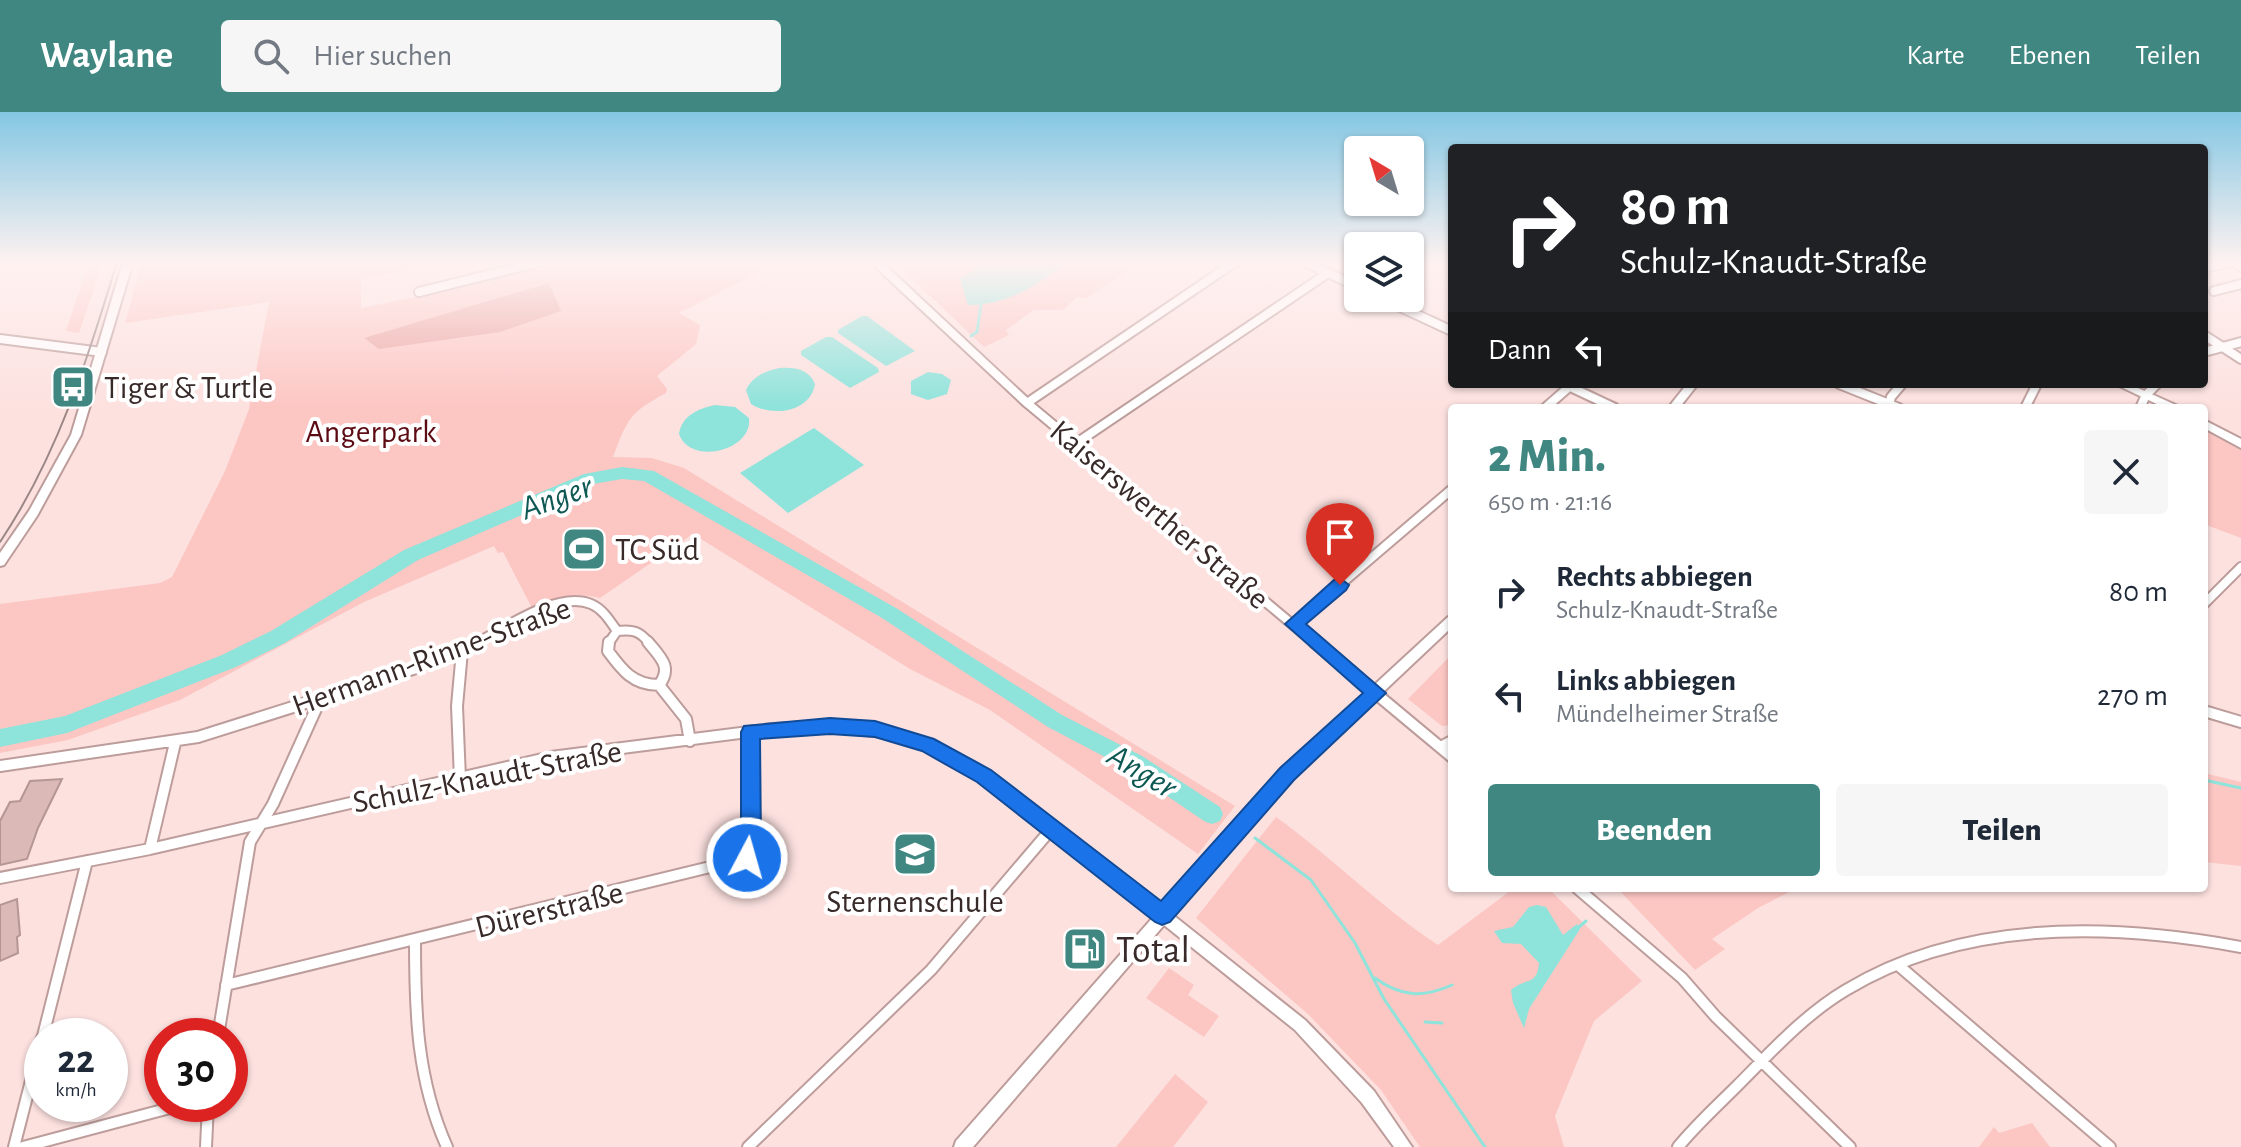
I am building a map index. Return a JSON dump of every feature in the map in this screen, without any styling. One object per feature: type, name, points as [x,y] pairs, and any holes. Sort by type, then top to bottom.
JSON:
[{"type":"main road","points":[[0,562],[33,513],[76,435],[114,310]]},
{"type":"main road","points":[[1676,404],[1690,388]]},
{"type":"main road","points":[[2129,388],[2165,404]]},
{"type":"main road","points":[[2208,426],[2241,444]]},
{"type":"main road","points":[[962,1147],[1287,774],[1448,624]]},
{"type":"main road","points":[[1162,915],[1300,1025],[1368,1097],[1404,1147]]},
{"type":"street","name":"Kaiserswerther Straße","points":[[928,310],[1075,444],[1448,753]]},
{"type":"street","points":[[1027,403],[1164,310]]},
{"type":"street","points":[[1075,444],[1273,310]]},
{"type":"street","points":[[1411,312],[1448,329]]},
{"type":"street","points":[[2208,338],[2241,359]]},
{"type":"street","points":[[0,339],[102,352]]},
{"type":"street","points":[[2208,351],[2241,342]]},
{"type":"street","points":[[1549,404],[1564,388]]},
{"type":"street","points":[[1573,388],[1607,404]]},
{"type":"street","points":[[1848,388],[1884,404]]},
{"type":"street","points":[[2142,404],[2153,388]]},
{"type":"street","points":[[1294,624],[1448,492]]},
{"type":"street","points":[[2208,600],[2241,567]]},
{"type":"street","name":"Hermann-Rinne-Straße","points":[[0,766],[158,741],[175,743],[267,713],[320,700],[462,651],[543,610],[571,601],[596,606],[617,631]]},
{"type":"street","name":"Hermann-Rinne-Straße","points":[[630,629],[641,633],[666,664],[666,676],[659,685],[641,685],[632,681],[608,651],[608,643],[617,631],[630,629]]},
{"type":"street","points":[[460,779],[457,706],[462,651]]},
{"type":"street","points":[[659,685],[686,719],[690,741]]},
{"type":"street","points":[[221,1018],[250,842],[258,823],[273,804],[320,700]]},
{"type":"street","points":[[2208,712],[2241,722]]},
{"type":"street","name":"Schulz-Knaudt-Straße","points":[[0,878],[150,849],[551,757],[751,732],[830,726],[875,729],[910,738],[967,764],[1053,827],[1162,915]]},
{"type":"street","name":"Dürerstraße","points":[[226,985],[415,942],[747,858],[751,845],[751,732]]},
{"type":"street","points":[[150,849],[175,743]]},
{"type":"street","points":[[1441,747],[1448,743]]},
{"type":"street","points":[[748,1147],[931,970],[1053,827]]},
{"type":"street","points":[[47,1018],[87,861]]},
{"type":"street","points":[[1582,892],[1682,978],[1761,1062],[1850,1147]]},
{"type":"street","points":[[1678,1147],[1808,1019],[1861,982],[1898,965],[1947,950],[2036,934],[2128,932],[2241,947]]},
{"type":"street","points":[[415,942],[415,1029],[419,1071],[426,1099],[447,1147]]},
{"type":"street","points":[[1898,965],[2110,1147]]},
{"type":"street","points":[[14,1147],[24,1108]]},
{"type":"street","points":[[23,1147],[144,1115]]},
{"type":"street","points":[[206,1147],[207,1122]]},
{"type":"green space","points":[[73,310],[87,310],[79,333],[66,331]]},
{"type":"green space","name":"Angerpark","points":[[129,310],[212,310],[125,323]]},
{"type":"green space","name":"Angerpark","points":[[267,310],[684,310],[679,313],[700,325],[696,344],[657,376],[667,389],[666,393],[631,418],[613,457],[652,458],[684,468],[1235,806],[1198,854],[990,710],[910,669],[693,534],[600,598],[582,595],[565,597],[532,608],[503,552],[498,553],[494,546],[364,602],[180,700],[68,740],[0,753],[0,604],[160,583],[172,577],[225,471],[249,409]]},
{"type":"green space","points":[[945,310],[1034,310],[1006,330],[1009,335],[984,347]]},
{"type":"green space","points":[[2208,432],[2241,450],[2241,538],[2209,526]]},
{"type":"green space","points":[[1448,658],[1448,725],[1442,726],[1408,699]]},
{"type":"green space","points":[[2208,774],[2241,782],[2241,866],[2208,862]]},
{"type":"green space","points":[[1276,817],[1396,915],[1438,945],[1509,892],[1552,892],[1642,981],[1594,1021],[1555,1116],[1564,1147],[1420,1147],[1381,1090],[1308,1014],[1196,918]]},
{"type":"green space","points":[[1621,892],[1789,892],[1758,908],[1712,939],[1725,949],[1695,970]]},
{"type":"green space","points":[[1169,968],[1194,985],[1188,995],[1219,1016],[1204,1037],[1146,998]]},
{"type":"green space","points":[[1175,1074],[1208,1102],[1173,1147],[1116,1147]]},
{"type":"green space","points":[[2032,1123],[2050,1147],[1979,1147],[1994,1127],[1999,1133]]},
{"type":"shaded area","points":[[457,310],[561,311],[500,332],[379,349],[364,338]]},
{"type":"water","points":[[867,316],[915,351],[886,366],[838,333],[838,330]]},
{"type":"water","points":[[826,337],[832,337],[878,368],[879,372],[850,388],[801,355],[801,351]]},
{"type":"water","points":[[780,368],[801,370],[809,375],[815,384],[812,394],[789,410],[769,410],[751,404],[746,390],[752,381]]},
{"type":"water","points":[[928,372],[942,374],[951,380],[947,394],[928,400],[911,394],[911,381]]},
{"type":"water","points":[[715,405],[735,407],[749,418],[748,429],[732,446],[707,452],[695,450],[685,444],[679,434],[683,422],[696,411]]},
{"type":"water","points":[[814,428],[864,465],[788,513],[740,473]]},
{"type":"water","points":[[1529,907],[1546,907],[1563,935],[1577,924],[1580,929],[1529,1009],[1524,1028],[1511,990],[1533,979],[1539,963],[1521,944],[1502,943],[1494,931],[1513,927]]},
{"type":"building","points":[[62,779],[27,859],[0,865],[0,821],[10,802],[20,801],[30,781]]},
{"type":"building","points":[[17,899],[18,953],[0,961],[0,905]]},
{"type":"waterway","points":[[971,336],[977,332],[980,310]]},
{"type":"waterway","name":"Anger","points":[[0,738],[67,724],[229,661],[278,637],[411,555],[590,478],[622,473],[648,475],[889,613],[1055,721],[1134,762],[1212,814]]},
{"type":"waterway","points":[[2208,781],[2241,788]]},
{"type":"waterway","name":"Anger","points":[[1255,838],[1311,880],[1355,943],[1384,999],[1485,1147]]},
{"type":"waterway","points":[[1579,927],[1586,921]]},
{"type":"waterway","points":[[1375,978],[1394,989],[1412,994],[1452,985]]},
{"type":"waterway","points":[[1425,1022],[1442,1023]]},
{"type":"tram line","points":[[0,542],[55,441],[102,310]]},
{"type":"place","name":"Tiger & Turtle","points":[[73,387]]},
{"type":"place","name":"TC Süd","points":[[584,549]]},
{"type":"place","name":"Sternenschule","points":[[915,854]]},
{"type":"place","name":"Total","points":[[1085,949]]},
{"type":"route","points":[[747,858],[751,845],[751,732],[830,726],[875,729],[910,738],[967,764],[1053,827],[1162,915],[1287,774],[1376,693],[1294,624],[1340,585]]}]
